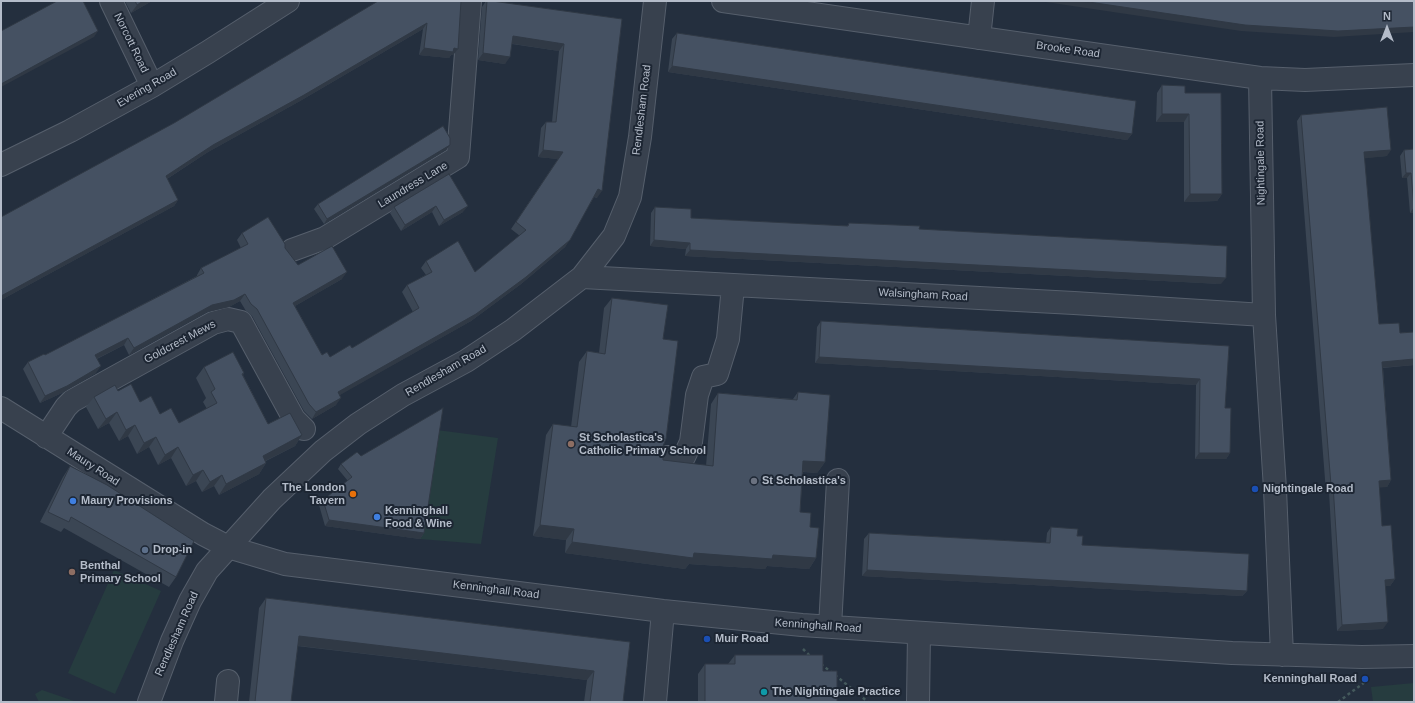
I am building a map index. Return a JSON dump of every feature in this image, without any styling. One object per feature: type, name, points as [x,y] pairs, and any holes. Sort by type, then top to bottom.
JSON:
[{"type":"street","name":"Norcott Road","points":[[110,1],[152,86]]},
{"type":"street","name":"Evering Road","points":[[1,165],[70,131],[152,86],[288,1]]},
{"type":"street","name":"Laundress Lane","points":[[292,250],[325,238],[458,157],[470,1]]},
{"type":"street","name":"Rendlesham Road","points":[[149,702],[172,641],[190,602],[207,572],[272,498],[299,472],[358,424],[403,395],[466,361],[513,330],[582,277],[614,236],[630,197],[640,137],[655,1]]},
{"type":"street","name":"Brooke Road","points":[[723,1],[1260,78],[1305,80],[1414,75]]},
{"type":"street","points":[[978,38],[983,1]]},
{"type":"street","name":"Nightingale Road","points":[[1260,78],[1264,315],[1275,489],[1282,655]]},
{"type":"street","name":"Walsingham Road","points":[[582,277],[1074,303],[1264,315]]},
{"type":"street","points":[[668,457],[684,457],[691,442],[697,395],[703,377],[717,374],[728,338],[732,286]]},
{"type":"street","name":"Goldcrest Mews","points":[[46,437],[66,407],[72,401],[214,323],[228,319],[240,322],[294,419],[304,429]]},
{"type":"street","name":"Maury Road","points":[[1,408],[186,525],[228,547]]},
{"type":"street","points":[[830,627],[838,480]]},
{"type":"street","name":"Kenninghall Road","points":[[228,547],[285,564],[663,612],[802,625],[1282,655],[1362,657],[1414,656]]},
{"type":"street","points":[[655,702],[663,612]]},
{"type":"street","points":[[918,702],[919,633]]},
{"type":"path","points":[[802,625],[803,651],[868,702]]},
{"type":"green space","points":[[437,430],[498,438],[481,544],[420,539]]},
{"type":"green space","points":[[114,570],[161,591],[115,694],[68,673]]},
{"type":"green space","points":[[1414,683],[1414,702],[1373,702],[1371,687]]},
{"type":"green space","points":[[42,690],[77,702],[39,702],[35,694]]},
{"type":"building","points":[[57,1],[83,1],[98,31],[1,84],[1,31]]},
{"type":"building","points":[[135,1],[143,1],[137,5]]},
{"type":"building","points":[[378,1],[461,1],[458,49],[454,48],[453,52],[424,48],[427,23],[304,95],[213,145],[166,176],[178,200],[1,296],[1,217],[174,123]]},
{"type":"building","points":[[487,1],[622,19],[602,191],[598,189],[570,240],[526,277],[476,314],[338,392],[341,398],[316,412],[309,404],[257,309],[251,304],[245,294],[234,300],[212,305],[134,348],[128,338],[95,355],[101,366],[67,386],[45,396],[28,362],[44,354],[45,355],[204,273],[201,268],[248,244],[242,233],[268,217],[285,244],[285,248],[298,265],[332,246],[347,272],[293,303],[322,355],[327,352],[330,357],[350,345],[352,348],[419,308],[407,285],[432,272],[426,261],[458,241],[475,272],[526,230],[516,222],[563,152],[543,150],[546,122],[556,122],[564,44],[513,36],[510,57],[483,53]]},
{"type":"building","points":[[1082,1],[1414,1],[1414,27],[1338,31],[1245,25]]},
{"type":"building","points":[[677,33],[1136,101],[1132,134],[672,66]]},
{"type":"building","points":[[1162,85],[1185,86],[1185,93],[1221,93],[1222,194],[1190,194],[1189,114],[1162,114]]},
{"type":"building","points":[[1387,107],[1391,150],[1364,152],[1379,324],[1399,323],[1400,333],[1414,332],[1414,359],[1382,362],[1391,480],[1379,481],[1382,526],[1391,525],[1395,579],[1385,580],[1388,622],[1342,625],[1333,485],[1331,485],[1301,115]]},
{"type":"building","points":[[443,126],[450,138],[450,145],[327,219],[318,204]]},
{"type":"building","points":[[1414,149],[1414,207],[1411,173],[1406,173],[1404,150]]},
{"type":"building","points":[[449,174],[468,206],[444,220],[436,206],[405,225],[394,207]]},
{"type":"building","points":[[655,207],[691,209],[691,218],[848,226],[849,223],[920,226],[919,229],[1227,246],[1226,278],[690,250],[690,243],[654,240]]},
{"type":"building","points":[[612,298],[668,305],[663,339],[678,341],[666,439],[663,446],[663,460],[713,466],[718,393],[797,400],[798,392],[830,395],[825,462],[803,461],[800,512],[811,513],[810,527],[819,528],[816,558],[773,555],[772,559],[694,553],[693,558],[572,542],[574,529],[540,525],[553,424],[577,427],[587,351],[605,354]]},
{"type":"building","points":[[821,321],[1229,346],[1225,408],[1231,408],[1230,453],[1199,453],[1200,379],[819,357]]},
{"type":"building","points":[[233,352],[244,373],[242,374],[268,424],[290,413],[302,435],[263,456],[266,463],[226,484],[222,475],[210,482],[203,470],[193,475],[178,447],[165,455],[156,437],[144,443],[135,425],[126,430],[117,412],[106,419],[94,397],[115,385],[118,391],[131,384],[140,402],[151,396],[160,414],[171,408],[179,423],[217,403],[211,392],[215,389],[204,367]]},
{"type":"building","points":[[443,408],[424,533],[329,520],[323,500],[352,477],[341,464],[357,452],[361,456]]},
{"type":"building","points":[[70,466],[107,485],[194,541],[176,577],[71,517],[69,522],[48,512]]},
{"type":"building","points":[[1051,527],[1078,529],[1077,536],[1083,536],[1082,545],[1249,554],[1247,591],[867,570],[869,533],[1050,543]]},
{"type":"building","points":[[266,598],[630,642],[623,702],[590,702],[594,671],[299,636],[291,702],[255,702]]},
{"type":"building","name":"The Nightingale Practice","points":[[735,655],[823,655],[823,671],[837,671],[837,702],[705,702],[705,664],[735,664]]},
{"type":"place","name":"St Scholastica's Catholic Primary School","points":[[571,444]]},
{"type":"place","name":"St Scholastica's","points":[[754,481]]},
{"type":"place","name":"Nightingale Road","points":[[1255,489]]},
{"type":"place","name":"The London Tavern","points":[[353,494]]},
{"type":"place","name":"Maury Provisions","points":[[73,501]]},
{"type":"place","name":"Kenninghall Food & Wine","points":[[377,517]]},
{"type":"place","name":"Drop-in","points":[[145,550]]},
{"type":"place","name":"Benthal Primary School","points":[[72,572]]},
{"type":"place","name":"Muir Road","points":[[707,639]]},
{"type":"place","name":"Kenninghall Road","points":[[1365,679]]},
{"type":"place","name":"The Nightingale Practice","points":[[764,692]]}]
